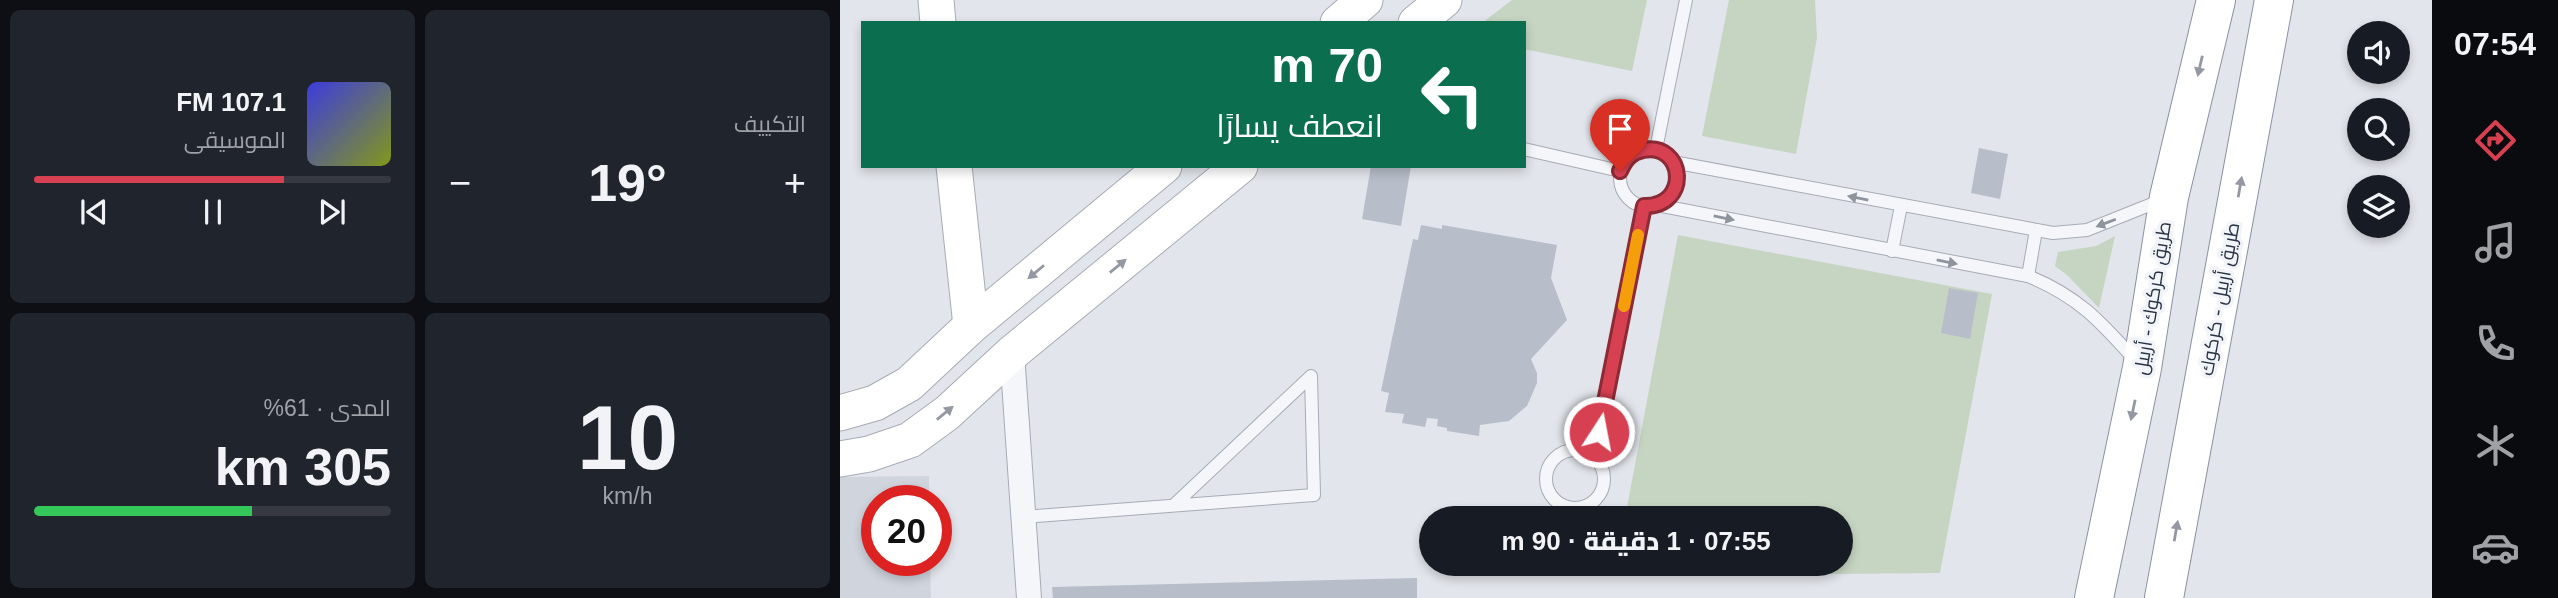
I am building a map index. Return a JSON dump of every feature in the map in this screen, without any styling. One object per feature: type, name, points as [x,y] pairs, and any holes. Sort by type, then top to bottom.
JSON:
[{"type":"highway","name":"طريق كركوك - أربيل","points":[[2094,598],[2142,368],[2169,197],[2216,0]]},
{"type":"highway","name":"طريق أربيل - كركوك","points":[[2164,598],[2274,0]]},
{"type":"street","points":[[936,0],[938,21]]},
{"type":"street","points":[[1340,21],[1365,0]]},
{"type":"street","points":[[1418,21],[1444,0]]},
{"type":"street","points":[[954,168],[971,326]]},
{"type":"street","points":[[840,413],[860,409],[891,396],[926,371],[971,326],[1162,168]]},
{"type":"street","points":[[840,459],[869,454],[910,440],[947,413],[1012,353],[1238,168]]},
{"type":"street","points":[[1012,353],[1029,598]]},
{"type":"street","points":[[891,396],[910,440]]},
{"type":"lane","points":[[1656,149],[1686,0]]},
{"type":"lane","points":[[1526,149],[1620,171]]},
{"type":"lane","points":[[1650,206],[1666,201],[1678,183],[1673,162],[1666,154],[1656,149],[1630,155],[1620,171],[1622,190],[1628,198],[1650,206],[2028,276],[2073,298],[2093,314],[2142,368]]},
{"type":"lane","points":[[1673,162],[2053,233],[2087,230],[2169,197]]},
{"type":"lane","points":[[1594,457],[1583,451],[1573,450],[1563,452],[1555,458],[1549,466],[1547,485],[1557,502],[1574,508],[1583,507],[1598,497],[1604,479],[1603,470],[1594,457],[1650,206]]},
{"type":"lane","points":[[1892,251],[1901,206]]},
{"type":"lane","points":[[2028,276],[2036,230]]},
{"type":"lane","points":[[1023,517],[1314,495],[1311,376],[1175,504]]},
{"type":"shaded area","points":[[929,476],[929,485],[861,485],[861,576],[930,576],[931,598],[840,598],[840,477]]},
{"type":"green space","points":[[1512,0],[1647,0],[1632,71],[1526,49],[1526,21],[1485,21]]},
{"type":"green space","points":[[1729,0],[1815,0],[1817,38],[1796,154],[1702,136]]},
{"type":"green space","points":[[1678,235],[1992,294],[1940,573],[1853,574],[1853,506],[1627,506]]},
{"type":"green space","points":[[2115,236],[2099,308],[2055,266],[2058,252],[2096,246]]},
{"type":"building","points":[[1979,148],[2008,154],[2000,199],[1971,193]]},
{"type":"building","points":[[1371,168],[1411,168],[1401,226],[1362,219]]},
{"type":"building","points":[[1421,225],[1442,229],[1442,225],[1557,245],[1551,278],[1567,320],[1531,359],[1537,373],[1537,383],[1527,406],[1509,421],[1480,425],[1479,436],[1447,431],[1447,428],[1437,426],[1438,419],[1427,418],[1425,427],[1402,423],[1404,414],[1385,412],[1389,393],[1381,391],[1413,239],[1418,240]]},
{"type":"building","points":[[1949,288],[1978,293],[1970,339],[1941,333]]},
{"type":"building","points":[[1417,578],[1417,598],[1053,598],[1052,587]]},
{"type":"slow traffic","points":[[1624,306],[1638,235]]},
{"type":"route","points":[[1599,432],[1644,206],[1666,201],[1678,183],[1673,162],[1666,154],[1656,149],[1630,155],[1620,171]]}]
